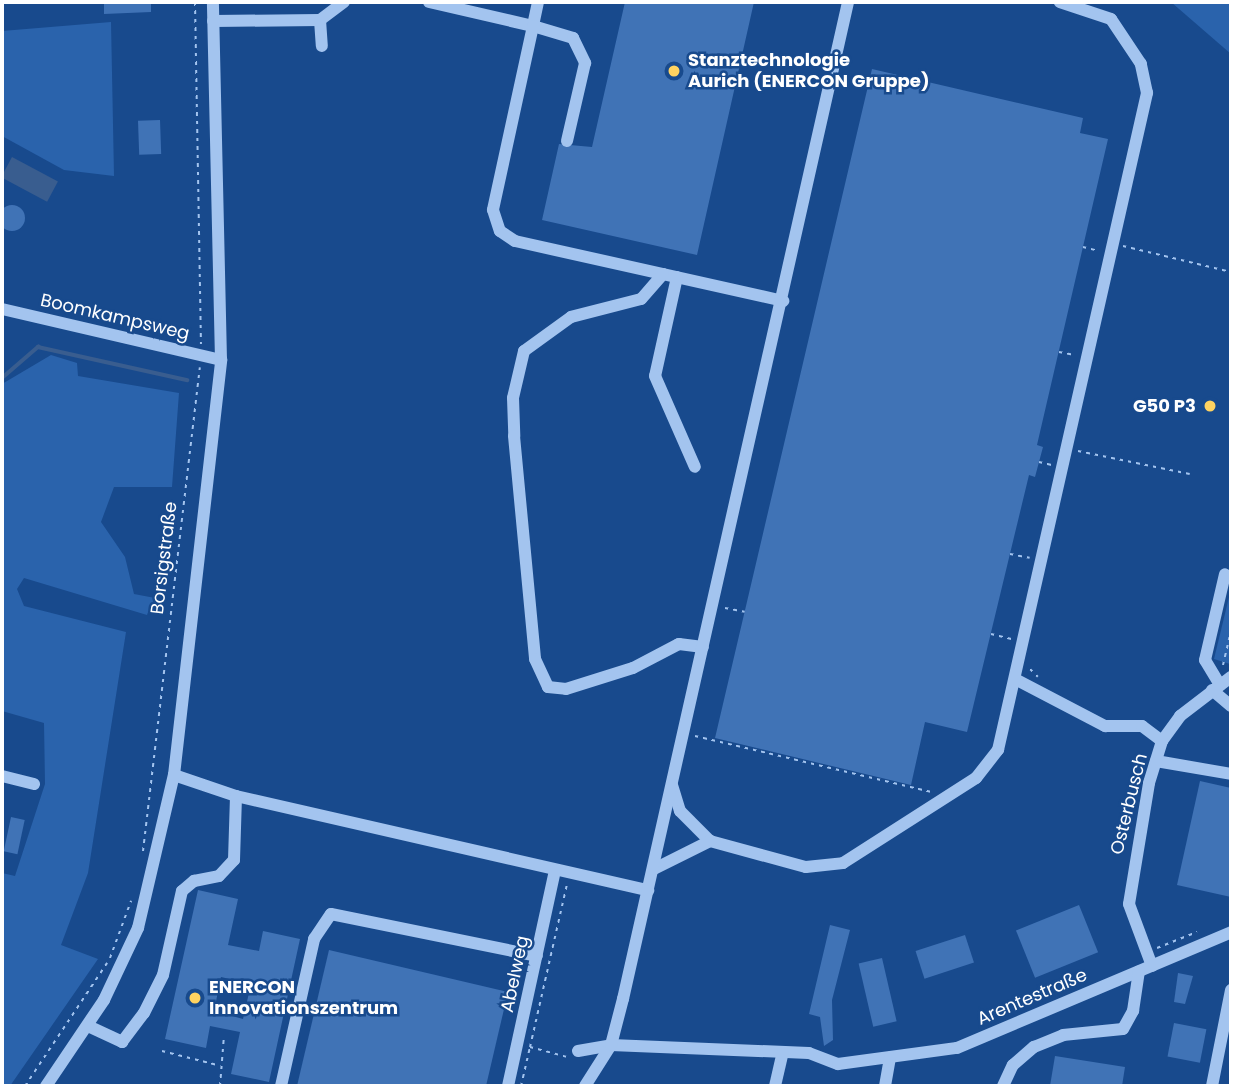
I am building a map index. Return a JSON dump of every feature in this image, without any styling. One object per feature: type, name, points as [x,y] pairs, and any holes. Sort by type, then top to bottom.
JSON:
[{"type":"street","name":"Borsigstraße","points":[[46,1086],[88,1026],[138,928],[174,775],[221,360],[213,2]]},
{"type":"street","points":[[213,21],[320,20],[344,2]]},
{"type":"street","points":[[429,2],[573,38],[585,63],[567,141]]},
{"type":"street","points":[[538,2],[493,210],[500,230],[515,241],[783,301]]},
{"type":"street","points":[[585,1086],[611,1045],[649,890],[848,2]]},
{"type":"street","points":[[672,785],[680,811],[710,842],[806,867],[843,863],[951,796],[998,750],[1147,93],[1141,64],[1111,19],[1060,2]]},
{"type":"street","points":[[320,20],[322,46]]},
{"type":"street","points":[[663,274],[641,299],[570,317],[524,351],[514,436],[535,659],[548,687],[566,689],[633,668],[679,644],[703,647]]},
{"type":"street","points":[[677,277],[654,376],[695,467]]},
{"type":"street","name":"Boomkampsweg","points":[[2,309],[221,360]]},
{"type":"street","points":[[1225,574],[1205,660],[1222,681],[1231,706]]},
{"type":"street","points":[[1015,679],[1105,726],[1142,726],[1162,741]]},
{"type":"street","name":"Osterbusch","points":[[1152,966],[1129,904],[1130,876],[1156,761],[1162,741],[1180,716],[1222,681]]},
{"type":"street","points":[[1156,761],[1231,774]]},
{"type":"street","points":[[174,775],[236,796],[649,890]]},
{"type":"street","points":[[2,776],[34,784]]},
{"type":"street","points":[[88,1026],[122,1042],[144,1013],[163,975],[182,891],[194,881],[219,876],[234,860],[236,796]]},
{"type":"street","points":[[654,869],[710,842]]},
{"type":"street","name":"Abelweg","points":[[508,1086],[555,870]]},
{"type":"street","points":[[281,1086],[314,939],[331,914],[537,956]]},
{"type":"street","name":"Arentestraße","points":[[578,1051],[611,1045],[783,1052],[838,1064],[957,1048],[1231,932]]},
{"type":"street","points":[[1003,1086],[1013,1065],[1034,1047],[1063,1035],[1123,1029],[1133,1011],[1139,971]]},
{"type":"street","points":[[1212,1086],[1231,990]]},
{"type":"street","points":[[775,1086],[783,1052]]},
{"type":"street","points":[[885,1086],[890,1057]]},
{"type":"path","name":"Borsigstraße","points":[[141,863],[189,507],[201,355],[195,2]]},
{"type":"path","points":[[1083,247],[1112,249],[1231,272]]},
{"type":"path","points":[[1059,352],[1087,357]]},
{"type":"path","points":[[1066,448],[1190,474]]},
{"type":"path","points":[[1010,554],[1041,560]]},
{"type":"path","points":[[713,605],[745,612]]},
{"type":"path","points":[[1222,681],[1231,629]]},
{"type":"path","points":[[991,634],[1023,642]]},
{"type":"path","points":[[684,733],[951,796]]},
{"type":"path","points":[[521,1086],[569,873]]},
{"type":"path","points":[[25,1086],[108,961],[132,897]]},
{"type":"path","points":[[1146,952],[1208,928]]},
{"type":"path","points":[[220,1086],[217,1065],[224,1035]]},
{"type":"path","points":[[530,1047],[568,1057],[578,1051]]},
{"type":"path","points":[[162,1051],[217,1065]]},
{"type":"shaded area","points":[[1171,2],[1231,2],[1231,54]]},
{"type":"shaded area","points":[[111,22],[114,176],[64,170],[2,136],[2,31]]},
{"type":"shaded area","points":[[12,157],[58,181],[47,202],[2,178]]},
{"type":"shaded area","points":[[51,355],[77,363],[78,376],[179,393],[172,487],[114,487],[101,522],[125,557],[134,594],[155,598],[147,615],[24,578],[17,589],[24,606],[126,632],[88,873],[61,945],[98,959],[10,1086],[2,1086],[2,873],[15,876],[45,784],[44,723],[2,711],[2,384]]},
{"type":"shaded area","points":[[1231,589],[1231,663],[1230,664],[1214,659]]},
{"type":"building","points":[[104,2],[151,2],[151,12],[104,14]]},
{"type":"building","name":"Stanztechnologie Aurich (ENERCON Gruppe)","points":[[625,2],[754,2],[697,255],[542,220],[559,144],[592,147]]},
{"type":"building","points":[[872,69],[1083,118],[1080,133],[1108,139],[1037,445],[1043,447],[1035,477],[1029,475],[967,732],[925,722],[911,785],[715,738]]},
{"type":"building","points":[[160,120],[161,154],[139,155],[138,121]]},
{"type":"building","points":[[12,205],[21,209],[25,218],[21,227],[12,231],[3,227],[-1,218],[3,209]]},
{"type":"building","points":[[1200,781],[1231,788],[1231,897],[1177,885]]},
{"type":"building","points":[[11,817],[25,820],[17,854],[4,851]]},
{"type":"building","name":"ENERCON Innovationszentrum","points":[[198,890],[238,899],[228,945],[259,951],[263,931],[300,939],[269,1082],[231,1074],[240,1032],[210,1026],[206,1048],[165,1039]],"holes":[[[221,977],[251,984],[243,1019],[214,1011]]]},
{"type":"building","points":[[1079,905],[1098,952],[1035,978],[1016,930]]},
{"type":"building","points":[[830,925],[850,930],[832,1000],[833,1040],[824,1046],[820,1017],[809,1014]]},
{"type":"building","points":[[965,935],[974,963],[925,979],[916,951]]},
{"type":"building","points":[[329,950],[508,992],[486,1086],[297,1086]]},
{"type":"building","points":[[882,958],[897,1021],[873,1027],[859,963]]},
{"type":"building","points":[[1178,973],[1193,976],[1185,1004],[1174,1002]]},
{"type":"building","points":[[1174,1023],[1206,1029],[1200,1063],[1168,1056]]},
{"type":"building","points":[[1055,1056],[1125,1067],[1122,1086],[1050,1086]]},
{"type":"waterway","points":[[2,378],[38,347],[187,380]]},
{"type":"place","name":"Stanztechnologie Aurich (ENERCON Gruppe)","points":[[674,71]]},
{"type":"place","name":"G50 P3","points":[[1210,406]]},
{"type":"place","name":"ENERCON Innovationszentrum","points":[[195,998]]}]
